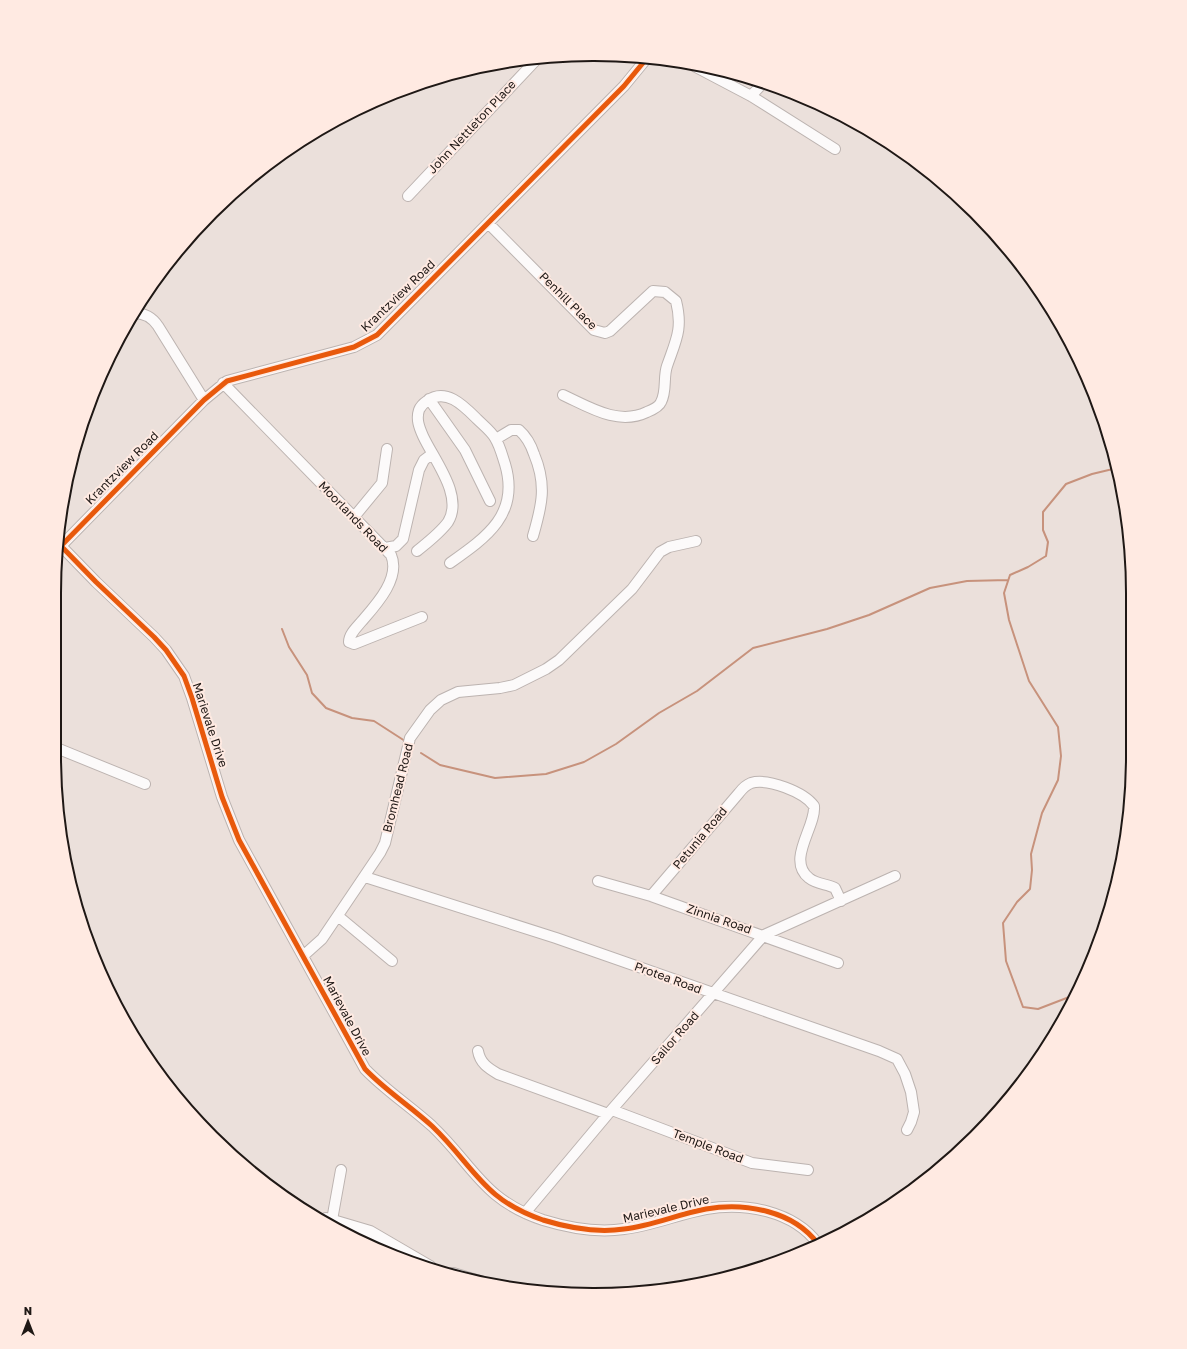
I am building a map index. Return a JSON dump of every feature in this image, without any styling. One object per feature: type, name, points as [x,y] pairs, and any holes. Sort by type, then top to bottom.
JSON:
[{"type":"main road","points":[[334,1221],[370,1232],[409,1255]]},
{"type":"street","name":"Krantzview Road","points":[[64,543],[204,400],[223,383],[354,347],[371,339],[624,86],[642,64]]},
{"type":"street","name":"John Nettleton Place","points":[[408,196],[531,65]]},
{"type":"street","points":[[708,74],[750,96],[835,149]]},
{"type":"street","points":[[750,96],[759,87]]},
{"type":"street","name":"Penhill Place","points":[[488,223],[594,330],[605,333],[610,331],[654,291],[665,292],[676,301],[679,333],[667,367],[662,401],[659,406],[642,415],[619,417],[606,415],[563,395]]},
{"type":"street","points":[[141,314],[148,316],[158,326],[204,400]]},
{"type":"street","name":"Moorlands Road","points":[[223,383],[385,548],[394,562],[392,575],[373,608],[350,636],[349,642],[354,644],[422,617]]},
{"type":"street","points":[[417,551],[441,531],[448,522],[453,509],[453,493],[432,454],[418,422],[420,409],[429,399],[441,396],[455,400],[463,406],[496,439],[509,478],[509,498],[506,509],[495,525],[477,544],[450,563]]},
{"type":"street","points":[[429,399],[465,450],[490,501]]},
{"type":"street","points":[[496,439],[511,430],[520,430],[530,443],[540,467],[543,495],[533,536]]},
{"type":"street","points":[[354,517],[382,483],[387,449]]},
{"type":"street","points":[[385,548],[396,546],[403,539],[407,529],[419,470],[424,460],[432,454]]},
{"type":"street","name":"Bromhead Road","points":[[303,956],[315,947],[338,916],[365,877],[385,843],[410,738],[430,710],[449,695],[458,692],[500,688],[514,685],[546,669],[559,660],[632,589],[660,552],[669,547],[696,541]]},
{"type":"street","name":"Marievale Drive","points":[[63,552],[154,637],[166,650],[184,676],[222,797],[239,840],[352,1048],[365,1069],[376,1080],[432,1126],[495,1196],[538,1218],[584,1229],[608,1231],[644,1226],[705,1209],[743,1208],[766,1211],[790,1220],[811,1233],[815,1239]]},
{"type":"street","points":[[61,750],[145,784]]},
{"type":"street","name":"Petunia Road","points":[[651,896],[739,793],[751,783],[759,782],[785,788],[801,794],[810,800],[814,806],[815,814],[802,843],[802,864],[809,878],[835,888],[841,901]]},
{"type":"street","name":"Sailor Road","points":[[525,1212],[764,935],[895,876]]},
{"type":"street","name":"Protea Road","points":[[365,877],[492,919],[556,938],[879,1051],[897,1059],[905,1074],[914,1104],[912,1122],[906,1130]]},
{"type":"street","name":"Zinnia Road","points":[[598,881],[651,896],[764,935],[838,963]]},
{"type":"street","points":[[338,916],[392,962]]},
{"type":"street","points":[[309,968],[315,947]]},
{"type":"street","name":"Temple Road","points":[[478,1051],[479,1059],[487,1067],[498,1074],[752,1163],[808,1170]]},
{"type":"street","points":[[329,1218],[341,1170]]},
{"type":"street","points":[[534,1200],[534,1208],[538,1218]]},
{"type":"waterway","points":[[1068,998],[1038,1009],[1023,1007],[1006,961],[1003,923],[1017,902],[1030,889],[1032,870],[1031,854],[1042,813],[1058,780],[1061,756],[1058,727],[1029,681],[1009,620],[1004,593],[1010,575],[1028,567],[1046,556],[1048,542],[1043,530],[1043,512],[1066,484],[1092,474],[1111,469]]},
{"type":"waterway","points":[[421,753],[440,765],[495,778],[546,774],[584,762],[616,744],[659,713],[697,691],[753,648],[827,629],[869,615],[930,588],[967,581],[1008,580]]},
{"type":"waterway","points":[[282,629],[289,647],[307,675],[312,693],[326,708],[352,718],[374,721],[405,741]]},
{"type":"cycle path","points":[[64,543],[204,400],[227,381],[354,347],[377,335],[624,86],[642,64]]},
{"type":"cycle path","points":[[63,548],[96,582],[154,637],[166,650],[184,676],[222,797],[239,840],[365,1069],[432,1126],[493,1192],[523,1212],[543,1220],[593,1230],[614,1230],[634,1227],[655,1223],[706,1209],[737,1207],[752,1208],[782,1217],[796,1224],[814,1240]]}]
